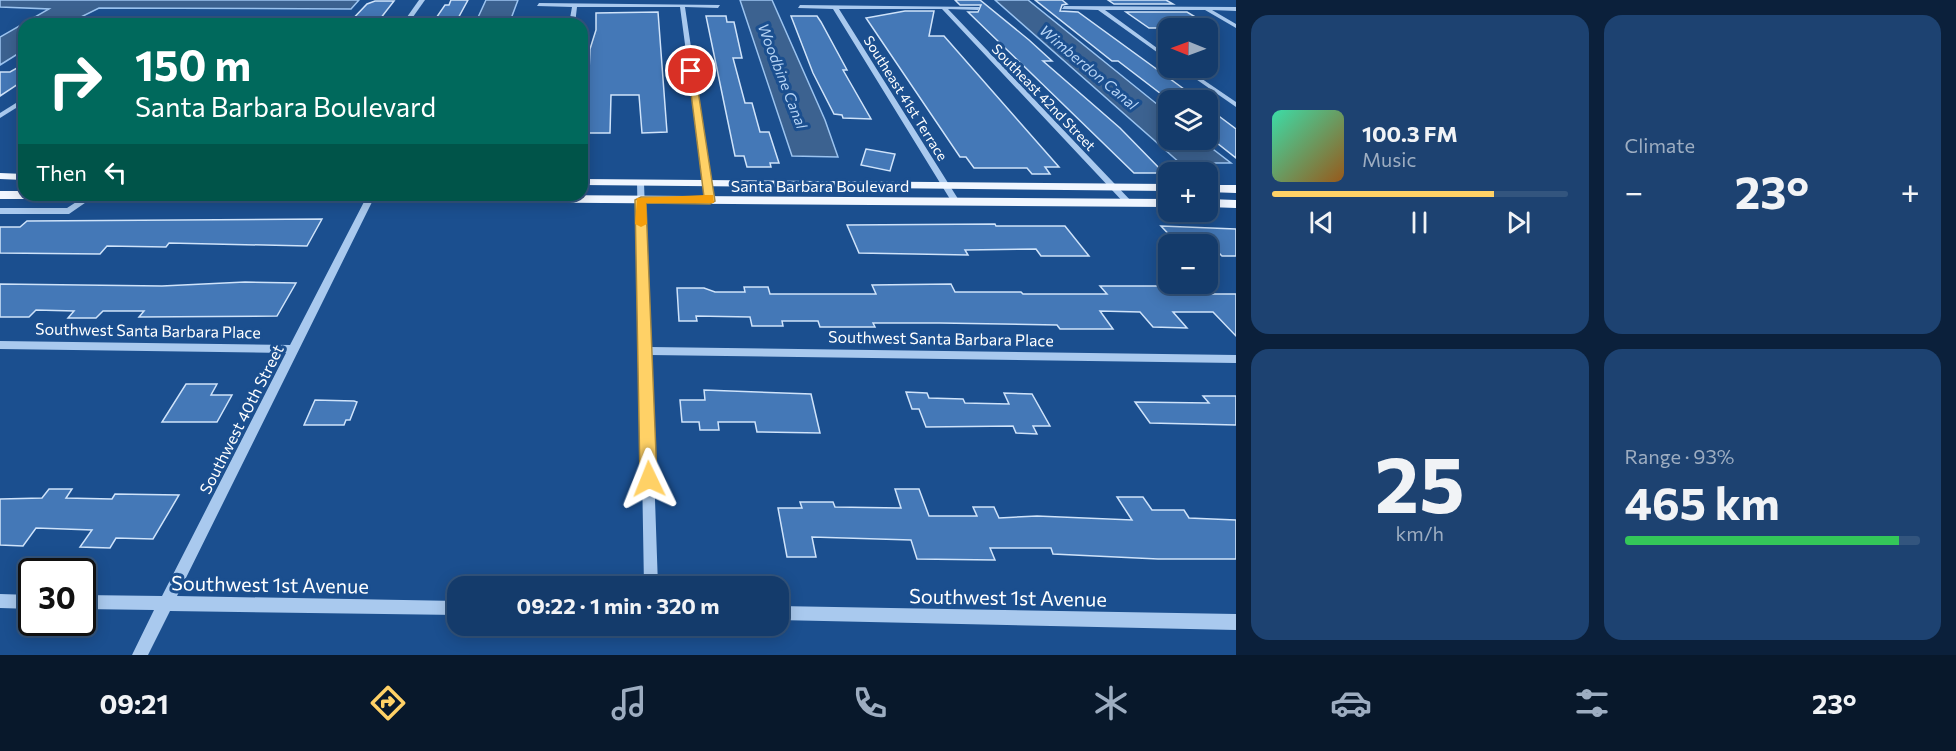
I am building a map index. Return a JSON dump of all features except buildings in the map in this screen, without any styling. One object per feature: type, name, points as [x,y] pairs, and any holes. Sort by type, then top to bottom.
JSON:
[{"type":"main road","points":[[0,176],[18,177]]},
{"type":"main road","name":"Santa Barbara Boulevard","points":[[588,182],[1158,188]]},
{"type":"main road","points":[[1218,189],[1236,189]]},
{"type":"main road","points":[[0,195],[18,195]]},
{"type":"main road","name":"Santa Barbara Boulevard","points":[[588,198],[1158,203]]},
{"type":"main road","points":[[1218,203],[1236,204]]},
{"type":"street","points":[[409,18],[422,0]]},
{"type":"street","points":[[539,5],[718,6]]},
{"type":"street","points":[[573,18],[575,5]]},
{"type":"street","points":[[682,6],[710,201]]},
{"type":"street","points":[[800,7],[978,8]]},
{"type":"street","name":"Southeast 41st Terrace","points":[[835,7],[956,202]]},
{"type":"street","name":"Southeast 42nd Street","points":[[943,8],[1129,203]]},
{"type":"street","points":[[1064,8],[1236,9]]},
{"type":"street","points":[[1099,9],[1158,51]]},
{"type":"street","points":[[1206,9],[1236,26]]},
{"type":"street","points":[[1197,78],[1236,105]]},
{"type":"street","points":[[0,116],[18,104]]},
{"type":"street","points":[[640,183],[651,576]]},
{"type":"street","points":[[0,211],[69,211],[84,201]]},
{"type":"street","name":"Southwest 40th Street","points":[[141,655],[369,201]]},
{"type":"street","name":"Southwest Santa Barbara Place","points":[[0,345],[295,349]]},
{"type":"street","name":"Southwest Santa Barbara Place","points":[[645,351],[1236,359]]},
{"type":"street","points":[[0,601],[18,602]]},
{"type":"street","name":"Southwest 1st Avenue","points":[[96,603],[447,608]]},
{"type":"street","name":"Southwest 1st Avenue","points":[[789,613],[1236,622]]},
{"type":"water","points":[[0,0],[359,0],[351,9],[99,8],[79,18],[33,18],[49,9],[0,7]]},
{"type":"water","points":[[486,0],[518,0],[511,18],[478,18]]},
{"type":"water","name":"Woodbine Canal","points":[[740,0],[772,0],[825,120],[838,157],[792,156]]},
{"type":"water","name":"Wimberdon Canal","points":[[995,0],[1028,0],[1158,105],[1158,144]]},
{"type":"water","points":[[18,27],[18,54],[0,65],[0,37]]},
{"type":"water","points":[[1165,150],[1214,150],[1231,163],[1218,162],[1179,162]]},
{"type":"slow traffic","points":[[641,224],[641,200],[710,201],[709,197]]},
{"type":"route","points":[[649,479],[641,200],[710,201],[691,71]]}]
